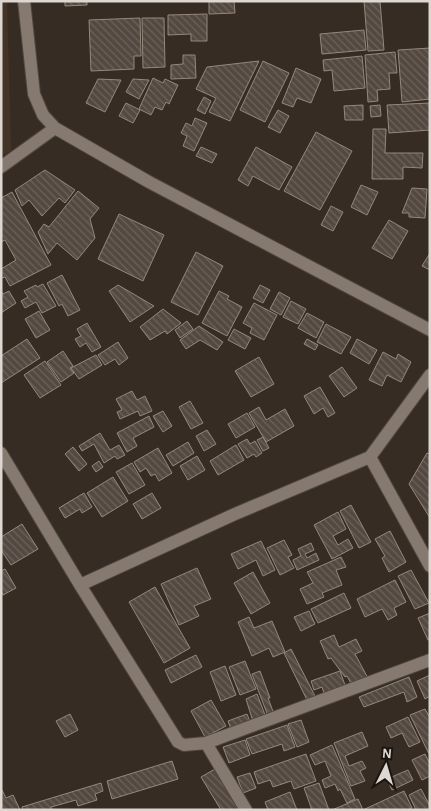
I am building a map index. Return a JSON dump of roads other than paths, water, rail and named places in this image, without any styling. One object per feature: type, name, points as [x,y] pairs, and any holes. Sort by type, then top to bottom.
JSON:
[{"type":"street","points":[[24,1],[34,94],[43,115],[55,128],[149,182],[430,330]]},
{"type":"street","points":[[1,167],[55,128]]},
{"type":"street","points":[[80,585],[235,514],[370,457],[430,375]]},
{"type":"street","points":[[1,453],[80,585],[178,742],[184,745],[206,743],[430,660]]},
{"type":"street","points":[[370,457],[430,566]]},
{"type":"street","points":[[206,743],[246,810]]}]
